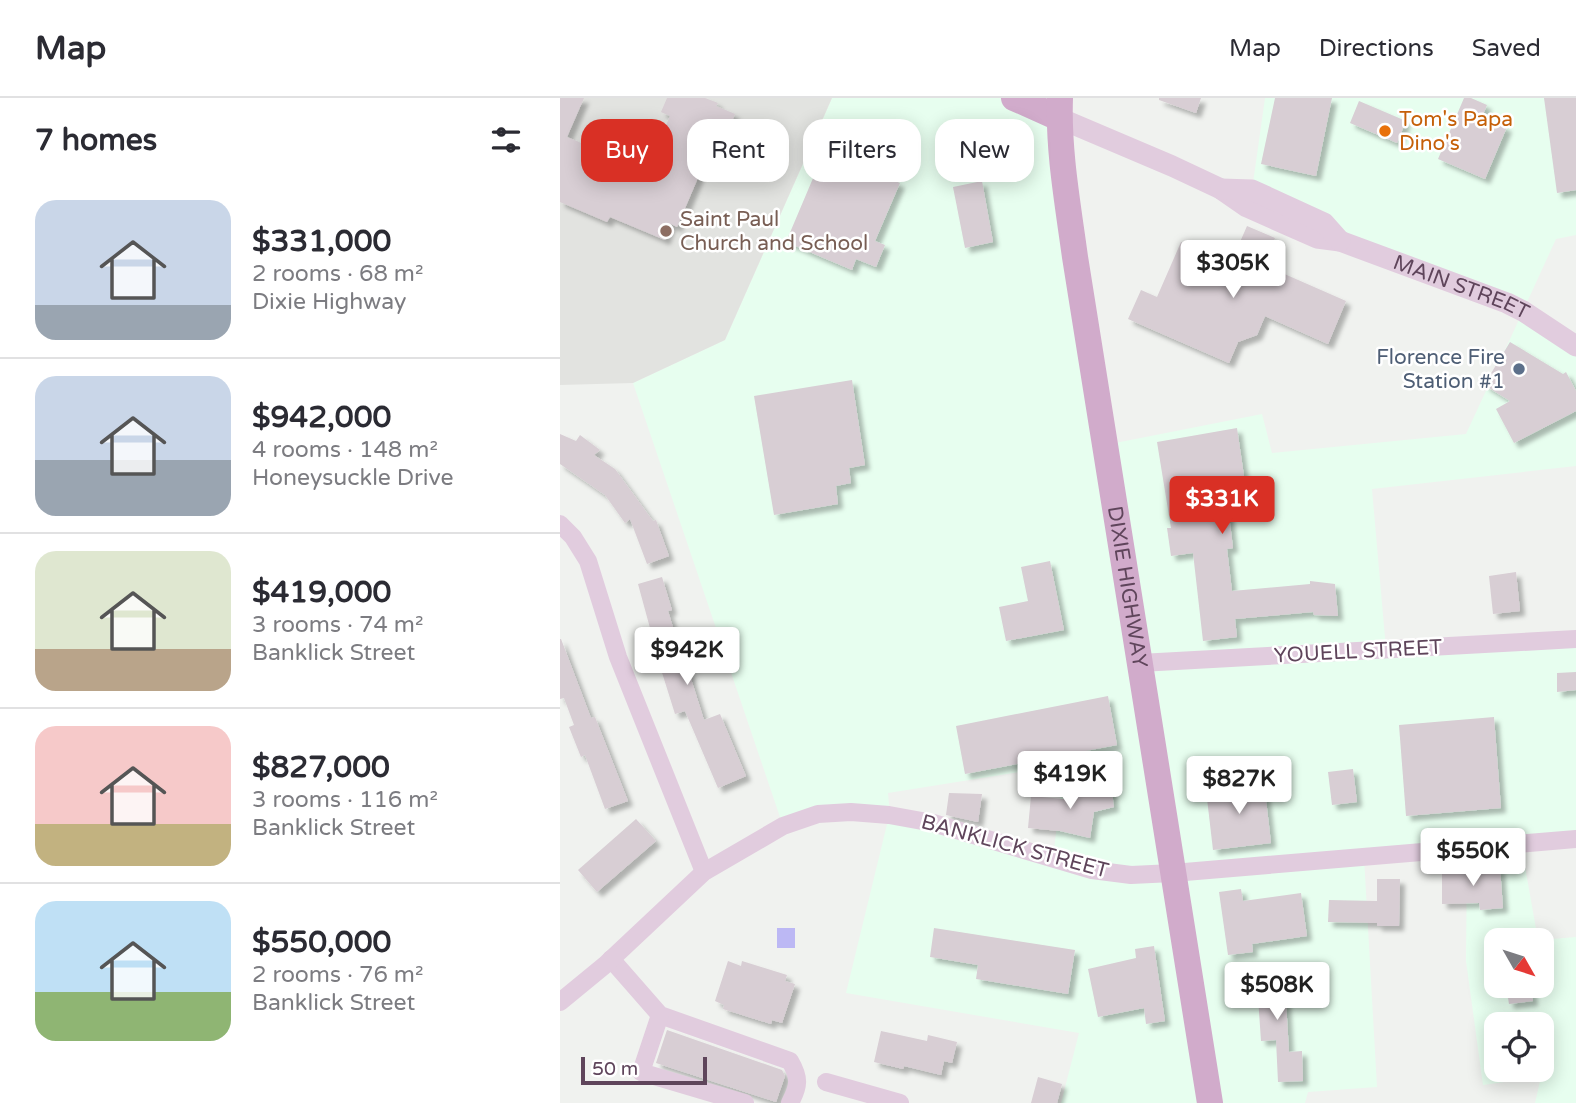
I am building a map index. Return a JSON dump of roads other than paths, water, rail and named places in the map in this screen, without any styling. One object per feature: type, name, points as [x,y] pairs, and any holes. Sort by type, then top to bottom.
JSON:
[{"type":"main road","points":[[1014,98],[1060,108]]},
{"type":"main road","name":"DIXIE HIGHWAY","points":[[1060,108],[1063,167],[1075,257],[1210,1103]]},
{"type":"street","name":"MAIN STREET","points":[[1060,108],[1220,189],[1252,190],[1324,223],[1340,241],[1507,303],[1576,346]]},
{"type":"street","points":[[560,524],[573,537],[588,561],[618,657],[704,872]]},
{"type":"street","name":"YOUELL STREET","points":[[1140,663],[1576,639]]},
{"type":"street","name":"BANKLICK STREET","points":[[560,1002],[611,959],[704,872],[783,826],[818,814],[851,812],[933,823],[1092,870],[1131,874],[1173,873],[1576,839]]},
{"type":"street","points":[[611,959],[660,1015],[790,1061],[798,1079],[790,1103]]},
{"type":"street","points":[[660,1015],[641,1072],[745,1103]]},
{"type":"street","points":[[826,1082],[900,1103]]},
{"type":"place","name":"Tom's Papa Dino's","points":[[1385,131]]},
{"type":"place","name":"Saint Paul Church and School","points":[[666,231]]},
{"type":"place","name":"Florence Fire Station #1","points":[[1519,369]]}]
